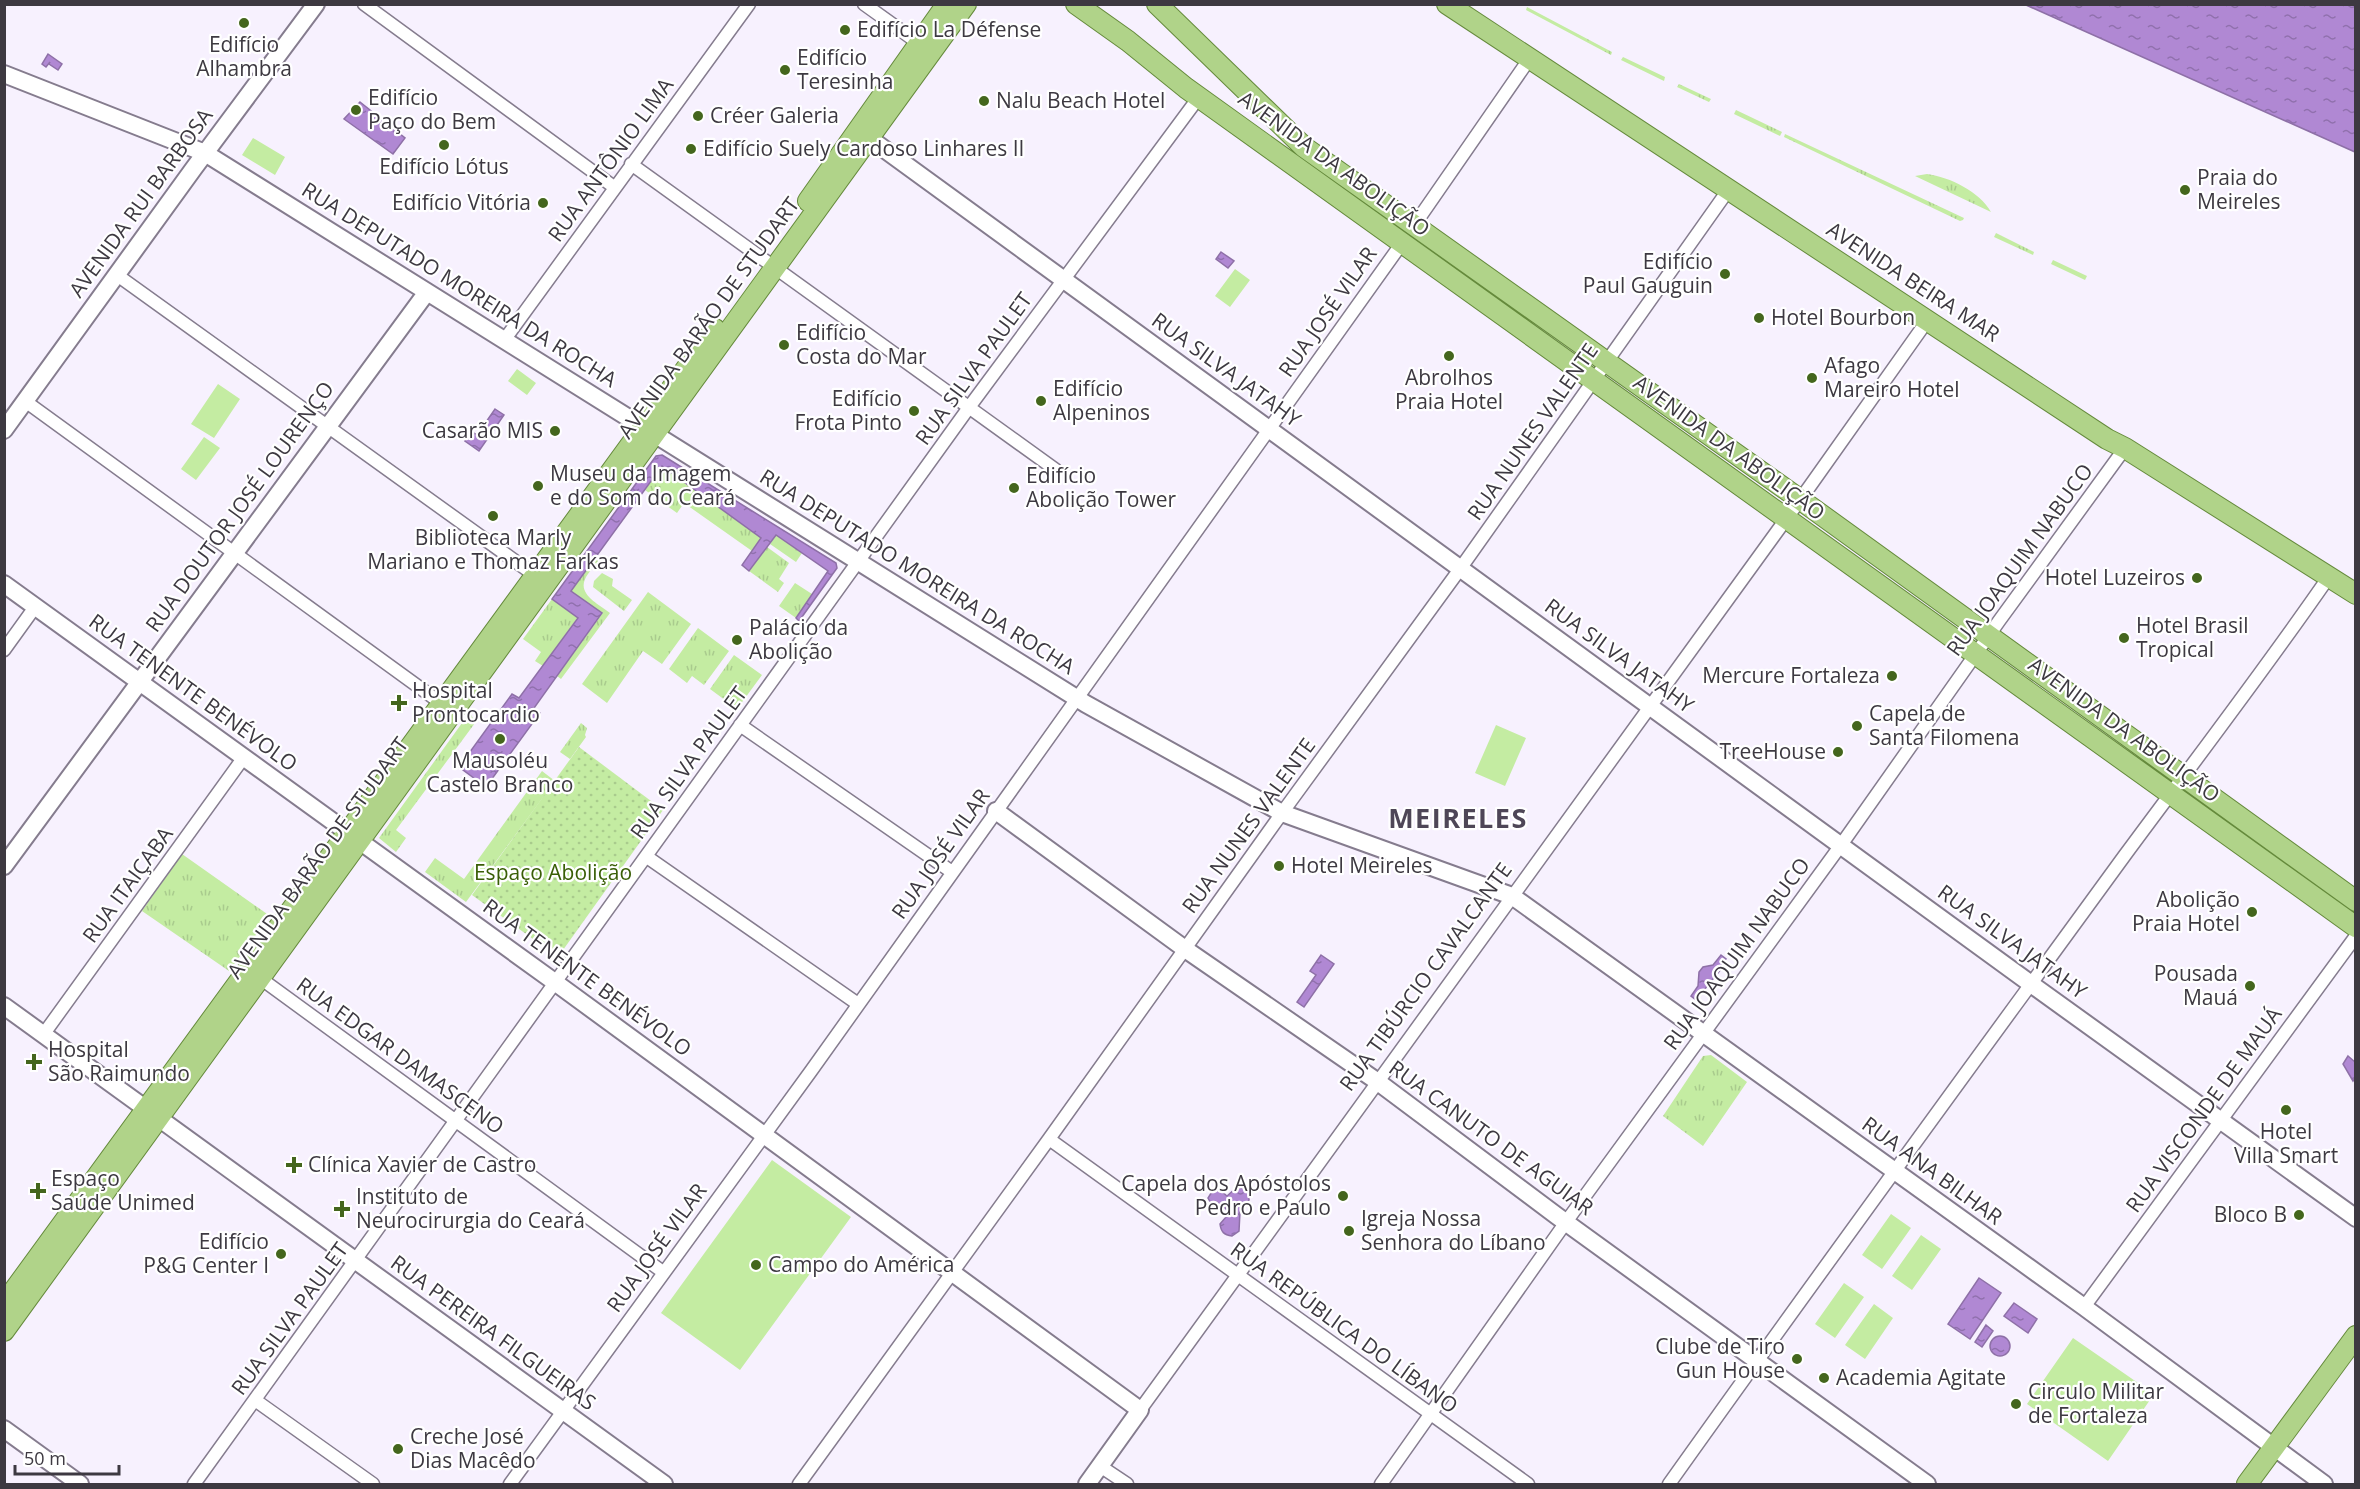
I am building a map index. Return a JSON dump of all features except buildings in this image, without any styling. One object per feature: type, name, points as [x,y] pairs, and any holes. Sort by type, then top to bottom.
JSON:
[{"type":"main road","name":"AVENIDA BARÃO DE STUDART","points":[[925,48],[947,4]]},
{"type":"main road","name":"AVENIDA BARÃO DE STUDART","points":[[4,1331],[153,1114],[540,579],[925,48],[966,4]]},
{"type":"main road","name":"AVENIDA DA ABOLIÇÃO","points":[[1076,4],[1199,97],[2355,927]]},
{"type":"main road","name":"AVENIDA DA ABOLIÇÃO","points":[[1157,4],[1304,147],[1800,500],[2355,901]]},
{"type":"main road","name":"AVENIDA BEIRA MAR","points":[[1446,4],[2107,439],[2125,448],[2355,594]]},
{"type":"main road","name":"AVENIDA BARÃO DE STUDART","points":[[4,1304],[260,978],[354,836]]},
{"type":"main road","points":[[2247,1485],[2355,1335]]},
{"type":"street","name":"AVENIDA RUI BARBOSA","points":[[4,430],[316,4]]},
{"type":"street","points":[[364,4],[614,188]]},
{"type":"street","name":"RUA ANTÔNIO LIMA","points":[[505,339],[748,4]]},
{"type":"street","points":[[864,4],[925,48]]},
{"type":"street","points":[[1415,224],[1530,58]]},
{"type":"street","name":"RUA DEPUTADO MOREIRA DA ROCHA","points":[[4,74],[205,153],[1076,698],[1282,813],[1512,896]]},
{"type":"street","name":"RUA SILVA PAULET","points":[[194,1485],[970,406],[1199,97]]},
{"type":"street","name":"RUA SILVA JATAHY","points":[[864,134],[2355,1218]]},
{"type":"street","points":[[631,164],[1056,470]]},
{"type":"street","name":"RUA NUNES VALENTE","points":[[799,1485],[1460,568],[1729,189]]},
{"type":"street","name":"RUA JOSÉ VILAR","points":[[510,1485],[764,1136],[1402,243]]},
{"type":"street","points":[[117,275],[540,579]]},
{"type":"street","name":"RUA DOUTOR JOSÉ LOURENÇO","points":[[4,866],[427,292]]},
{"type":"street","name":"RUA TIBÚRCIO CAVALCANTE","points":[[1087,1485],[1927,321]]},
{"type":"street","points":[[25,401],[447,708]]},
{"type":"street","name":"RUA JOAQUIM NABUCO","points":[[1381,1485],[1566,1222],[1841,845],[1988,636],[2125,448]]},
{"type":"street","points":[[1669,1485],[1893,1172],[2183,776],[2274,656],[2328,578]]},
{"type":"street","name":"RUA TENENTE BENÉVOLO","points":[[4,584],[354,836],[1140,1410]]},
{"type":"street","points":[[4,650],[35,607]]},
{"type":"street","points":[[740,725],[952,872]]},
{"type":"street","name":"RUA ITAIÇABA","points":[[44,1035],[244,757]]},
{"type":"street","name":"RUA CANUTO DE AGUIAR","points":[[996,811],[1185,949],[1378,1082],[1927,1485]]},
{"type":"street","points":[[646,857],[858,1004]]},
{"type":"street","name":"RUA ANA BILHAR","points":[[1512,896],[1703,1032],[1893,1172],[2084,1307],[2324,1485]]},
{"type":"street","name":"RUA VISCONDE DE MAUÁ","points":[[2084,1307],[2355,936]]},
{"type":"street","name":"RUA EDGAR DAMASCENO","points":[[260,978],[663,1272]]},
{"type":"street","name":"RUA PEREIRA FILGUEIRAS","points":[[4,1006],[664,1485]]},
{"type":"street","name":"RUA REPÚBLICA DO LÍBANO","points":[[1049,1139],[1528,1485]]},
{"type":"street","points":[[255,1400],[373,1485]]},
{"type":"street","points":[[4,1429],[80,1485]]},
{"type":"street","points":[[1100,1466],[1127,1485]]},
{"type":"green space","points":[[1527,7],[1612,52],[1611,55],[1526,10]]},
{"type":"green space","points":[[1623,57],[1665,77],[1664,81],[1621,60]]},
{"type":"green space","points":[[1679,84],[1711,99],[1709,102],[1677,87]]},
{"type":"green space","points":[[1736,110],[1782,132],[1780,136],[1734,114]]},
{"type":"green space","points":[[1785,134],[1964,218],[1960,221],[1784,137]]},
{"type":"green space","points":[[253,138],[285,157],[275,175],[242,155]]},
{"type":"green space","points":[[1927,174],[1945,178],[1964,187],[1980,198],[1991,212],[1915,176]]},
{"type":"green space","points":[[1996,233],[2034,252],[2033,255],[1994,237]]},
{"type":"green space","points":[[2053,260],[2087,276],[2085,280],[2051,264]]},
{"type":"green space","points":[[1235,269],[1250,280],[1230,307],[1215,296]]},
{"type":"green space","points":[[517,369],[536,383],[527,395],[508,381]]},
{"type":"green space","points":[[218,384],[240,399],[214,438],[191,424]]},
{"type":"green space","points":[[204,437],[220,448],[196,480],[181,469]]},
{"type":"green space","points":[[662,466],[761,538],[752,551],[684,503],[677,513],[645,490]]},
{"type":"green space","points":[[776,534],[802,553],[796,562],[770,544]]},
{"type":"green space","points":[[767,547],[789,563],[779,579],[784,583],[778,592],[749,571]]},
{"type":"green space","points":[[594,558],[603,564],[596,566],[588,574],[584,581],[585,592],[610,613],[561,679],[557,676],[602,614],[571,591]]},
{"type":"green space","points":[[602,573],[613,579],[612,586],[632,600],[624,611],[593,587],[594,581]]},
{"type":"green space","points":[[795,583],[812,594],[796,618],[779,606]]},
{"type":"green space","points":[[648,592],[691,624],[662,664],[643,651],[607,703],[582,684]]},
{"type":"green space","points":[[552,599],[578,617],[543,666],[535,661],[541,652],[523,639]]},
{"type":"green space","points":[[698,628],[729,651],[704,685],[692,676],[687,683],[669,669]]},
{"type":"green space","points":[[734,655],[762,675],[737,709],[710,689]]},
{"type":"green space","points":[[470,712],[475,723],[396,830],[406,838],[396,852],[379,838]]},
{"type":"green space","points":[[581,723],[587,728],[586,737],[570,759],[560,752]]},
{"type":"green space","points":[[1496,725],[1526,738],[1505,786],[1475,773]]},
{"type":"green space","name":"Espaço Abolição","points":[[579,747],[663,810],[558,957],[472,895]]},
{"type":"green space","points":[[542,771],[555,781],[466,902],[425,872],[435,858],[464,879]]},
{"type":"green space","points":[[182,854],[270,916],[229,971],[142,911]]},
{"type":"green space","points":[[1711,1055],[1747,1082],[1703,1146],[1663,1116],[1703,1056]]},
{"type":"green space","name":"Campo do América","points":[[772,1160],[851,1217],[740,1370],[661,1313]]},
{"type":"green space","points":[[1891,1214],[1911,1228],[1882,1269],[1862,1255]]},
{"type":"green space","points":[[1921,1235],[1941,1249],[1912,1290],[1892,1276]]},
{"type":"green space","points":[[1844,1283],[1864,1297],[1835,1338],[1815,1324]]},
{"type":"green space","points":[[1874,1304],[1893,1318],[1865,1359],[1845,1345]]},
{"type":"green space","points":[[2073,1338],[2154,1394],[2108,1461],[2027,1404]]},
{"type":"water","points":[[2026,5],[2355,5],[2355,152]]},
{"type":"water","points":[[48,54],[62,64],[58,70],[49,64],[50,62],[46,67],[42,64]]},
{"type":"water","points":[[360,102],[405,138],[393,154],[344,119]]},
{"type":"water","points":[[1221,252],[1234,261],[1228,268],[1216,259]]},
{"type":"water","points":[[495,409],[504,415],[479,451],[465,441],[472,432],[477,435]]},
{"type":"water","points":[[662,455],[836,563],[837,568],[799,621],[796,618],[828,571],[776,535],[749,571],[742,565],[761,538],[662,466],[571,591],[602,613],[534,708],[540,713],[486,787],[459,767],[512,694],[519,698],[578,618],[552,599],[656,456]]},
{"type":"water","points":[[1321,955],[1334,964],[1304,1007],[1297,1002],[1316,975],[1310,971]]},
{"type":"water","points":[[1721,955],[1726,959],[1722,968],[1696,1000],[1691,996],[1698,986],[1699,972],[1703,967],[1713,965]]},
{"type":"water","points":[[2348,1056],[2355,1062],[2353,1081],[2343,1064]]},
{"type":"water","points":[[1237,1187],[1249,1190],[1249,1200],[1240,1212],[1239,1231],[1232,1236],[1223,1233],[1220,1227],[1227,1210],[1224,1207],[1212,1205],[1208,1198],[1213,1190],[1220,1190],[1227,1196]]},
{"type":"water","points":[[1979,1278],[2001,1293],[1970,1339],[1948,1324]]},
{"type":"water","points":[[2014,1303],[2037,1319],[2028,1333],[2004,1316]]},
{"type":"water","points":[[1986,1325],[1993,1331],[1982,1347],[1975,1342]]},
{"type":"water","points":[[2000,1336],[2007,1339],[2010,1346],[2007,1353],[2000,1356],[1993,1353],[1990,1346],[1993,1339]]},
{"type":"place","name":"Edifício Alhambra","points":[[244,23]]},
{"type":"place","name":"Edifício La Défense","points":[[845,30]]},
{"type":"place","name":"Edifício Teresinha","points":[[785,70]]},
{"type":"place","name":"Nalu Beach Hotel","points":[[984,101]]},
{"type":"place","name":"Edifício Paço do Bem","points":[[356,110]]},
{"type":"place","name":"Créer Galeria","points":[[698,116]]},
{"type":"place","name":"Edifício Lótus","points":[[444,145]]},
{"type":"place","name":"Edifício Suely Cardoso Linhares II","points":[[691,149]]},
{"type":"place","name":"Praia do Meireles","points":[[2185,190]]},
{"type":"place","name":"Edifício Vitória","points":[[543,203]]},
{"type":"place","name":"Edifício Paul Gauguin","points":[[1725,274]]},
{"type":"place","name":"Hotel Bourbon","points":[[1759,318]]},
{"type":"place","name":"Edifício Costa do Mar","points":[[784,345]]},
{"type":"place","name":"Abrolhos Praia Hotel","points":[[1449,356]]},
{"type":"place","name":"Afago Mareiro Hotel","points":[[1812,378]]},
{"type":"place","name":"Edifício Alpeninos","points":[[1041,401]]},
{"type":"place","name":"Edifício Frota Pinto","points":[[914,411]]},
{"type":"place","name":"Casarão MIS","points":[[555,431]]},
{"type":"place","name":"Museu da Imagem e do Som do Ceará","points":[[538,486]]},
{"type":"place","name":"Edifício Abolição Tower","points":[[1014,488]]},
{"type":"place","name":"Biblioteca Marly Mariano e Thomaz Farkas","points":[[493,516]]},
{"type":"place","name":"Hotel Luzeiros","points":[[2197,578]]},
{"type":"place","name":"Hotel Brasil Tropical","points":[[2124,638]]},
{"type":"place","name":"Palácio da Abolição","points":[[737,640]]},
{"type":"place","name":"Mercure Fortaleza","points":[[1892,676]]},
{"type":"place","name":"Hospital Prontocardio","points":[[399,703]]},
{"type":"place","name":"Capela de Santa Filomena","points":[[1857,726]]},
{"type":"place","name":"Mausoléu Castelo Branco","points":[[500,739]]},
{"type":"place","name":"TreeHouse","points":[[1838,752]]},
{"type":"place","name":"Hotel Meireles","points":[[1279,866]]},
{"type":"place","name":"Abolição Praia Hotel","points":[[2252,912]]},
{"type":"place","name":"Pousada Mauá","points":[[2250,986]]},
{"type":"place","name":"Hospital São Raimundo","points":[[34,1062]]},
{"type":"place","name":"Hotel Villa Smart","points":[[2286,1110]]},
{"type":"place","name":"Clínica Xavier de Castro","points":[[294,1165]]},
{"type":"place","name":"Espaço Saúde Unimed","points":[[38,1191]]},
{"type":"place","name":"Capela dos Apóstolos Pedro e Paulo","points":[[1343,1196]]},
{"type":"place","name":"Instituto de Neurocirurgia do Ceará","points":[[342,1209]]},
{"type":"place","name":"Bloco B","points":[[2299,1215]]},
{"type":"place","name":"Igreja Nossa Senhora do Líbano","points":[[1349,1231]]},
{"type":"place","name":"Edifício P&G Center I","points":[[281,1254]]},
{"type":"place","name":"Campo do América","points":[[756,1265]]},
{"type":"place","name":"Clube de Tiro Gun House","points":[[1797,1359]]},
{"type":"place","name":"Academia Agitate","points":[[1824,1378]]},
{"type":"place","name":"Circulo Militar de Fortaleza","points":[[2016,1404]]},
{"type":"place","name":"Creche José Dias Macêdo","points":[[398,1449]]},
{"type":"district","name":"MEIRELES","points":[[1458,819]]}]
